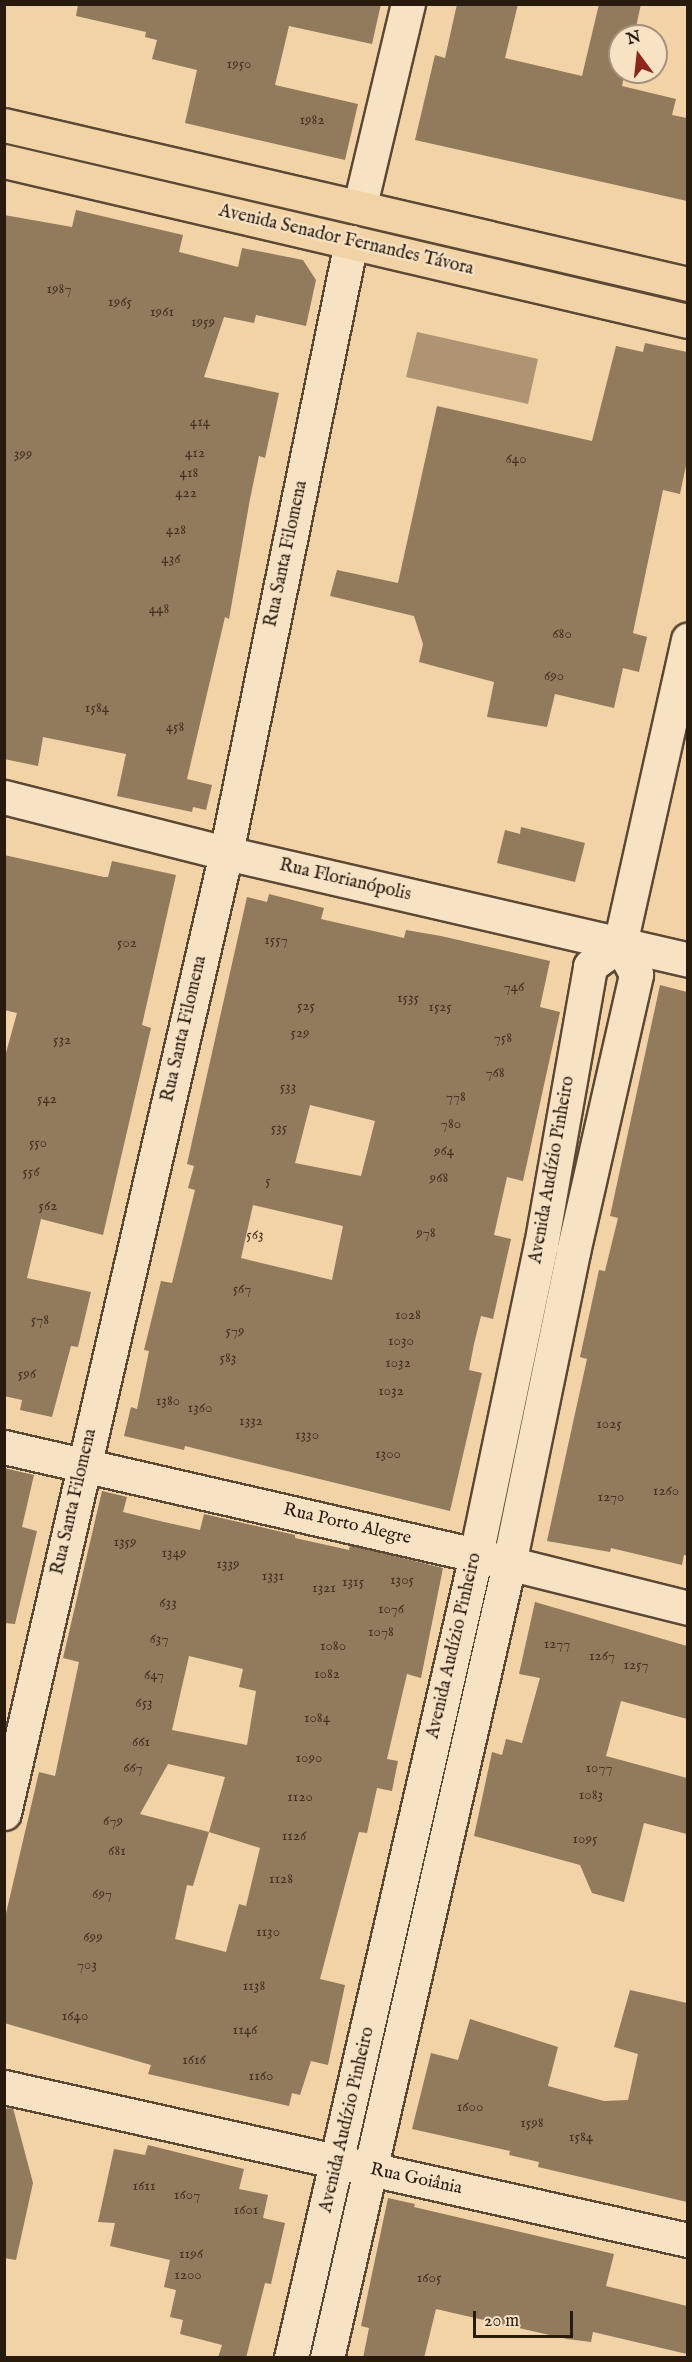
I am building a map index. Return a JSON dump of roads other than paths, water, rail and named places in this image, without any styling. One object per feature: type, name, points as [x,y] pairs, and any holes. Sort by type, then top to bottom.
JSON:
[{"type":"main road","name":"Avenida Senador Fernandes Távora","points":[[4,125],[360,205],[687,284]]},
{"type":"main road","name":"Avenida Senador Fernandes Távora","points":[[4,161],[687,321]]},
{"type":"street","points":[[360,205],[408,4]]},
{"type":"street","name":"Rua Santa Filomena","points":[[4,1813],[226,853],[351,242]]},
{"type":"street","points":[[620,944],[687,639]]},
{"type":"street","name":"Rua Florianópolis","points":[[4,797],[226,853],[687,960]]},
{"type":"street","name":"Avenida Audízio Pinheiro","points":[[291,2358],[338,2164],[476,1555],[541,1245],[590,966],[620,944],[636,974],[573,1252],[509,1564],[327,2358]]},
{"type":"street","points":[[541,1245],[573,1252]]},
{"type":"street","points":[[517,1357],[550,1364]]},
{"type":"street","name":"Rua Porto Alegre","points":[[4,1448],[83,1464],[476,1555],[687,1608]]},
{"type":"street","points":[[385,1958],[417,1965]]},
{"type":"street","name":"Rua Goiânia","points":[[4,2087],[338,2164],[370,2169],[687,2240]]}]
